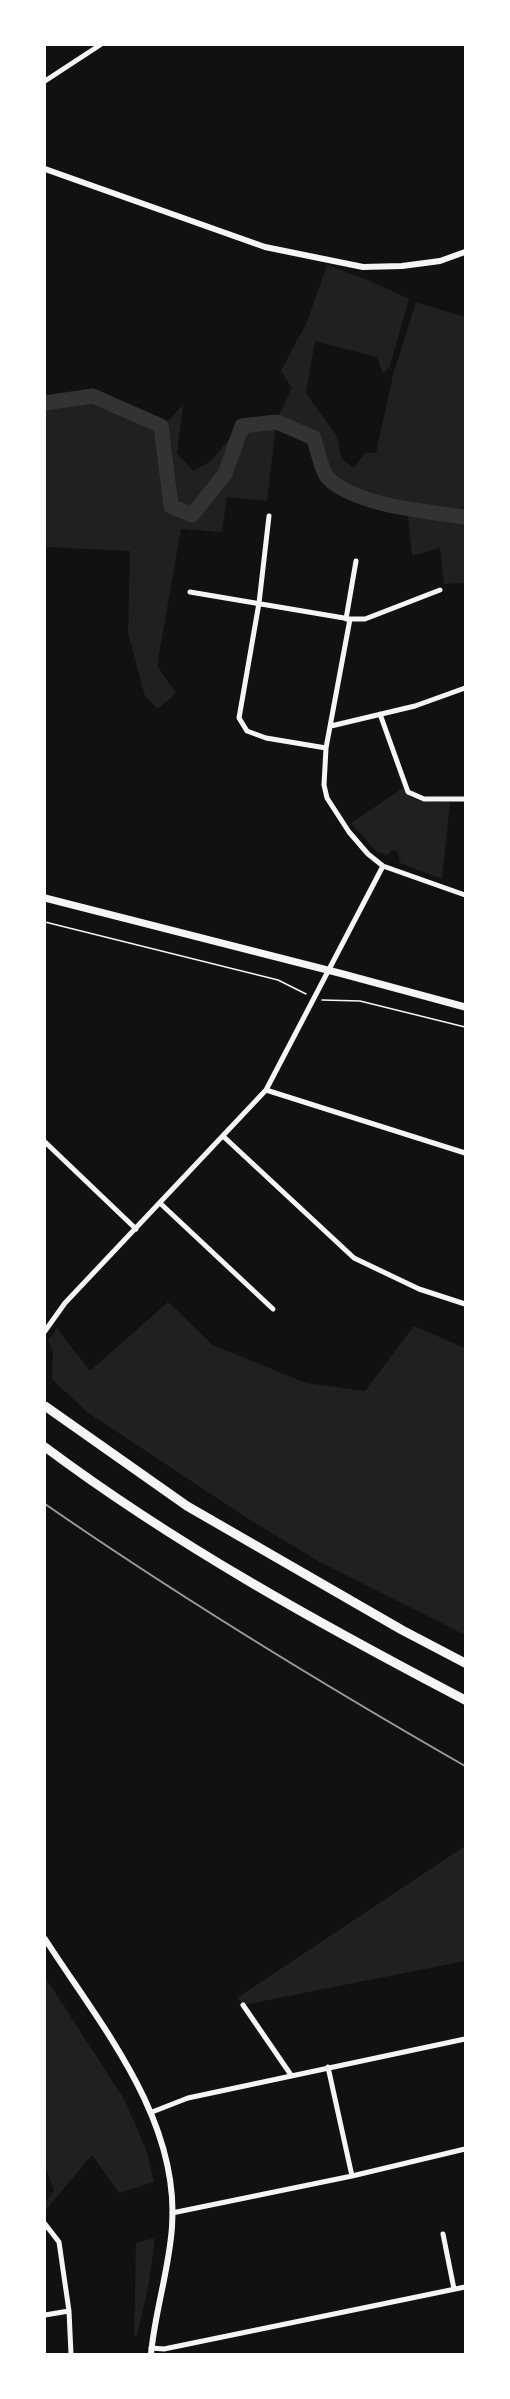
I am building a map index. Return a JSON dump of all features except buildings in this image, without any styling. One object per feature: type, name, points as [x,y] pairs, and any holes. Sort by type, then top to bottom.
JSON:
[{"type":"highway","points":[[45,1406],[187,1506],[392,1624],[465,1663]]},
{"type":"highway","points":[[45,1447],[150,1520],[245,1579],[465,1700]]},
{"type":"main road","points":[[45,898],[465,1007]]},
{"type":"street","points":[[45,81],[100,45]]},
{"type":"street","points":[[45,169],[265,247],[353,265],[402,266],[440,261],[465,252]]},
{"type":"street","points":[[269,516],[259,603],[239,718],[247,731],[266,738],[326,748]]},
{"type":"street","points":[[356,561],[326,748],[324,785],[327,798],[349,832],[382,866],[465,895]]},
{"type":"street","points":[[190,591],[348,619],[365,618],[440,590]]},
{"type":"street","points":[[331,726],[441,698],[465,688]]},
{"type":"street","points":[[380,714],[408,792],[424,800],[465,799]]},
{"type":"street","points":[[45,1331],[65,1303],[224,1137],[266,1089],[382,866]]},
{"type":"street","points":[[266,1089],[465,1153]]},
{"type":"street","points":[[224,1137],[354,1258],[419,1289],[465,1304]]},
{"type":"street","points":[[45,1142],[136,1229]]},
{"type":"street","points":[[161,1204],[273,1309]]},
{"type":"street","points":[[45,1939],[126,2064],[152,2112],[162,2138],[170,2173],[172,2213],[164,2283],[151,2351],[465,2287]]},
{"type":"street","points":[[243,2005],[291,2075]]},
{"type":"street","points":[[152,2112],[188,2098],[465,2039]]},
{"type":"street","points":[[328,2067],[352,2176]]},
{"type":"street","points":[[172,2213],[352,2176],[465,2149]]},
{"type":"street","points":[[45,2224],[59,2242],[69,2311],[71,2354]]},
{"type":"street","points":[[443,2234],[454,2289]]},
{"type":"street","points":[[45,2315],[69,2311]]},
{"type":"path","points":[[45,921],[278,980],[312,998],[360,1001],[465,1027]]},
{"type":"shaded area","points":[[327,265],[368,280],[409,299],[390,366],[383,374],[377,357],[315,341],[306,393],[336,435],[342,459],[354,468],[366,452],[376,453],[393,375],[416,302],[465,317],[465,510],[419,504],[358,490],[330,475],[316,434],[278,417],[292,388],[281,371],[307,322]]},
{"type":"shaded area","points":[[93,398],[158,428],[169,508],[193,517],[227,475],[244,429],[276,425],[267,501],[227,497],[222,532],[181,529],[157,666],[176,693],[158,709],[145,696],[128,633],[130,551],[45,547],[45,406]]},
{"type":"shaded area","points":[[183,405],[177,453],[193,471],[211,461],[240,426],[222,473],[191,513],[173,504],[163,426]]},
{"type":"shaded area","points":[[408,516],[465,520],[465,583],[444,584],[440,548],[412,556]]},
{"type":"shaded area","points":[[403,788],[418,800],[450,802],[442,879],[400,863],[398,852],[393,850],[387,855],[377,852],[351,823]]},
{"type":"shaded area","points":[[168,1302],[213,1345],[306,1383],[365,1391],[414,1326],[465,1348],[465,1635],[318,1561],[247,1518],[87,1412],[52,1379],[53,1351],[48,1341],[57,1328],[90,1371]]},
{"type":"shaded area","points":[[465,1846],[465,1961],[243,2005],[237,1998]]},
{"type":"shaded area","points":[[45,1977],[124,2099],[147,2152],[154,2182],[119,2193],[92,2155],[45,2211],[45,2203],[54,2190],[45,2167]]},
{"type":"shaded area","points":[[155,2238],[149,2283],[137,2336],[134,2336],[136,2243]]},
{"type":"waterway","points":[[45,403],[93,396],[161,426],[171,506],[192,515],[225,474],[242,426],[277,422],[314,438],[328,478],[355,495],[392,506],[465,517]]},
{"type":"railway","points":[[45,1504],[252,1640],[465,1766]]}]
